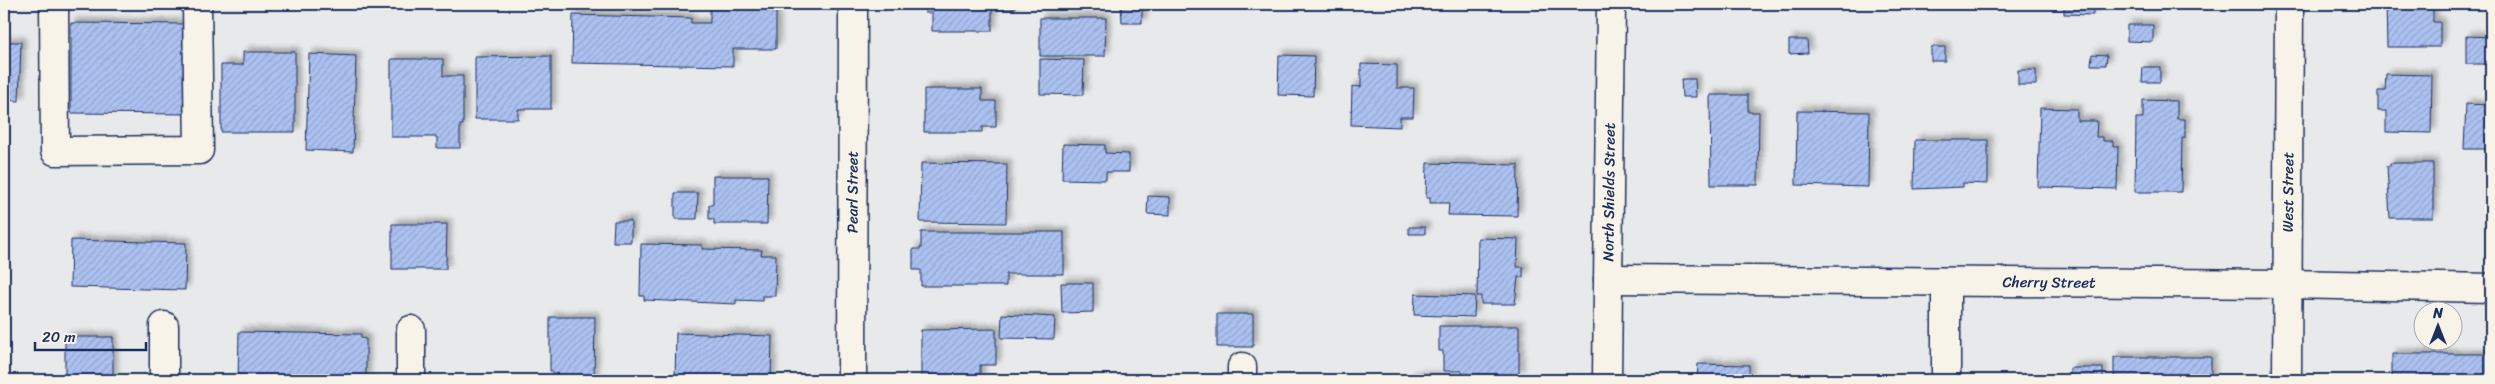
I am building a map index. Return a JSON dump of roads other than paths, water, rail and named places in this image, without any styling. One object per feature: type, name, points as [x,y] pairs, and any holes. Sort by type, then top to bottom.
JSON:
[{"type":"street","points":[[54,4],[55,151],[199,150],[196,4]]},
{"type":"street","name":"Pearl Street","points":[[852,380],[853,4]]},
{"type":"street","name":"North Shields Street","points":[[1607,380],[1611,4]]},
{"type":"street","name":"West Street","points":[[2287,380],[2288,4]]},
{"type":"street","name":"Cherry Street","points":[[1608,279],[2286,284],[2491,288]]},
{"type":"street","points":[[1946,282],[1946,380]]},
{"type":"street","points":[[164,326],[164,380]]},
{"type":"street","points":[[411,330],[411,380]]}]
